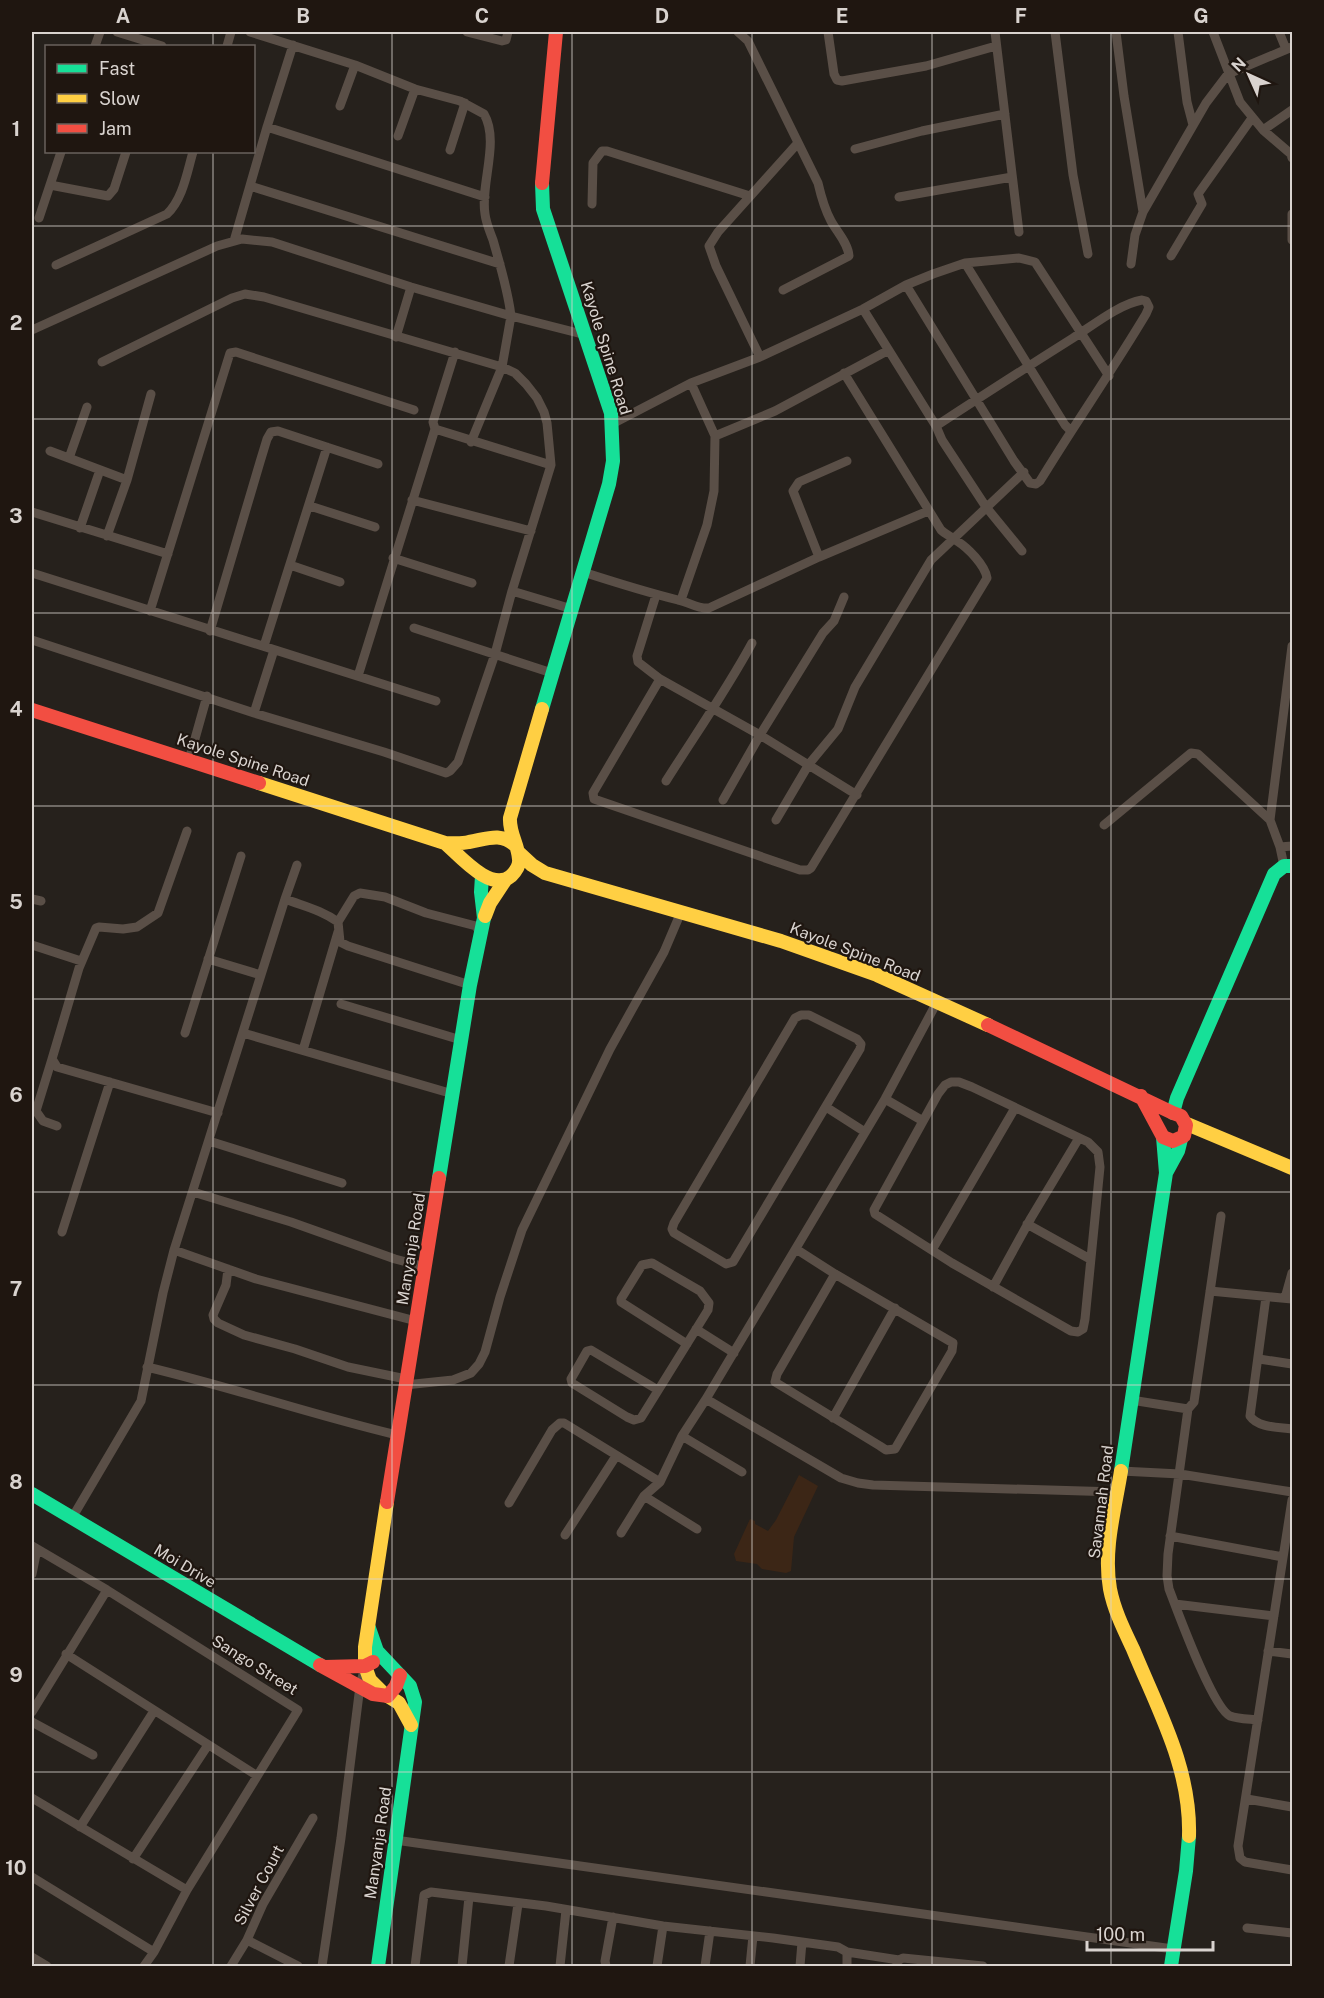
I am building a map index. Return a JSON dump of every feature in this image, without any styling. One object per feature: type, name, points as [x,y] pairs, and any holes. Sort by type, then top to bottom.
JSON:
[{"type":"main road","name":"Kayole Spine Road","points":[[512,808],[609,484],[613,461],[612,424],[607,400],[550,231],[543,201],[542,171],[558,32]]},
{"type":"main road","name":"Kayole Spine Road","points":[[32,710],[445,843]]},
{"type":"main road","points":[[480,873],[475,853],[505,821],[512,808]]},
{"type":"main road","points":[[484,918],[490,903],[518,865],[517,848],[509,826],[512,808]]},
{"type":"main road","points":[[445,843],[463,844],[504,837],[531,865],[545,873]]},
{"type":"main road","points":[[445,843],[493,881],[545,873]]},
{"type":"main road","points":[[1161,1132],[1162,1119],[1173,1113],[1177,1098],[1274,874],[1288,866]]},
{"type":"main road","name":"Manyanja Road","points":[[365,1666],[364,1647],[369,1628],[405,1382],[470,985],[484,918],[480,873]]},
{"type":"main road","name":"Kayole Spine Road","points":[[545,873],[820,954],[877,975],[1141,1096],[1173,1113]]},
{"type":"main road","points":[[1141,1096],[1161,1132],[1173,1142],[1181,1139],[1186,1133],[1186,1124],[1182,1116],[1173,1113]]},
{"type":"main road","points":[[1186,1124],[1293,1168]]},
{"type":"main road","name":"Savannah Road","points":[[1161,1132],[1166,1173],[1108,1565],[1112,1594],[1170,1739],[1188,1794],[1190,1818],[1184,1887],[1171,1966]]},
{"type":"main road","name":"Savannah Road","points":[[1166,1173],[1178,1151],[1181,1139]]},
{"type":"main road","name":"Moi Drive","points":[[32,1494],[349,1682],[373,1694],[388,1696]]},
{"type":"main road","name":"Manyanja Road","points":[[369,1628],[381,1657],[407,1682],[415,1694],[416,1706],[411,1725],[378,1966]]},
{"type":"main road","points":[[343,1667],[364,1647]]},
{"type":"main road","points":[[322,1666],[365,1666],[381,1657]]},
{"type":"main road","points":[[365,1666],[373,1683],[402,1707],[411,1725]]},
{"type":"main road","points":[[388,1696],[396,1686],[400,1675]]},
{"type":"street","points":[[117,32],[158,45]]},
{"type":"street","points":[[250,32],[356,65],[415,89],[465,103],[483,114],[487,121],[489,164],[484,186],[484,213],[500,264],[511,316],[502,367],[471,442]]},
{"type":"street","points":[[467,32],[502,41],[506,40],[508,32]]},
{"type":"street","points":[[738,32],[748,41],[818,183],[823,204],[830,219],[848,248],[849,256],[783,290]]},
{"type":"street","points":[[828,32],[834,74],[837,80],[842,81],[926,66],[996,46]]},
{"type":"street","points":[[995,32],[1019,232]]},
{"type":"street","points":[[1055,32],[1073,175],[1088,254]]},
{"type":"street","points":[[1116,32],[1143,212]]},
{"type":"street","points":[[1178,32],[1187,102],[1193,125]]},
{"type":"street","points":[[1213,32],[1240,102],[1263,130],[1292,157]]},
{"type":"street","points":[[1131,264],[1135,235],[1143,212],[1193,125],[1228,74],[1289,48],[1279,32]]},
{"type":"street","points":[[234,241],[293,45]]},
{"type":"street","points":[[340,106],[356,65]]},
{"type":"street","points":[[398,136],[415,89]]},
{"type":"street","points":[[450,150],[465,103]]},
{"type":"street","points":[[1263,130],[1293,110]]},
{"type":"street","points":[[855,149],[922,131],[1005,114]]},
{"type":"street","points":[[1171,256],[1202,204],[1198,194],[1252,118]]},
{"type":"street","points":[[267,127],[485,197]]},
{"type":"street","points":[[760,357],[716,266],[709,246],[712,239],[798,144]]},
{"type":"street","points":[[592,204],[593,163],[602,151],[750,196]]},
{"type":"street","points":[[39,218],[61,153]]},
{"type":"street","points":[[50,185],[108,196],[114,189],[126,153]]},
{"type":"street","points":[[56,265],[172,210],[194,153]]},
{"type":"street","points":[[899,197],[1012,177]]},
{"type":"street","points":[[250,186],[500,264]]},
{"type":"street","points":[[1293,214],[1293,240]]},
{"type":"street","points":[[32,330],[181,262],[234,241],[253,239],[272,242],[411,287],[511,316],[586,335]]},
{"type":"street","points":[[612,424],[691,383],[760,357],[863,309],[906,285],[965,263],[1019,258],[1035,262],[1109,376]]},
{"type":"street","points":[[965,263],[1065,425],[1071,431]]},
{"type":"street","points":[[906,285],[976,400],[1030,483],[1036,484],[1109,376],[1149,307],[1146,301],[1137,301],[1113,312],[976,400],[936,426]]},
{"type":"street","points":[[396,337],[411,287]]},
{"type":"street","points":[[32,640],[446,773],[458,762],[495,654],[551,465],[548,423],[544,412],[537,398],[515,373],[455,352],[396,337],[264,297],[245,294],[102,362]]},
{"type":"street","points":[[863,309],[887,351],[936,426],[942,440],[986,507],[1022,552]]},
{"type":"street","points":[[716,436],[775,411],[887,351]]},
{"type":"street","points":[[150,611],[221,376],[232,352],[414,410]]},
{"type":"street","points":[[358,676],[435,429],[433,423],[455,352]]},
{"type":"street","points":[[660,679],[593,794],[594,799],[800,870],[811,868],[987,578],[980,564],[954,538],[945,534],[928,511],[844,373]]},
{"type":"street","points":[[681,600],[712,503],[716,436],[691,383]]},
{"type":"street","points":[[107,536],[127,480],[152,394]]},
{"type":"street","points":[[69,458],[87,407]]},
{"type":"street","points":[[435,429],[551,465]]},
{"type":"street","points":[[210,631],[269,434],[278,431],[378,464]]},
{"type":"street","points":[[264,646],[327,447]]},
{"type":"street","points":[[50,451],[127,480]]},
{"type":"street","points":[[819,557],[793,491],[799,482],[847,461]]},
{"type":"street","points":[[80,528],[100,470]]},
{"type":"street","points":[[776,820],[809,764],[838,729],[855,687],[931,560],[1024,472]]},
{"type":"street","points":[[412,501],[531,531]]},
{"type":"street","points":[[310,506],[375,527]]},
{"type":"street","points":[[583,572],[656,595],[681,600],[703,609],[709,608],[819,557],[928,511]]},
{"type":"street","points":[[32,512],[168,554]]},
{"type":"street","points":[[393,558],[472,583]]},
{"type":"street","points":[[290,565],[340,582]]},
{"type":"street","points":[[32,573],[436,701]]},
{"type":"street","points":[[512,591],[572,609]]},
{"type":"street","points":[[656,595],[637,656],[638,662],[660,679],[760,735],[857,795]]},
{"type":"street","points":[[723,800],[823,633],[834,621],[844,597]]},
{"type":"street","points":[[414,628],[552,673]]},
{"type":"street","points":[[666,781],[712,707],[735,675],[752,643]]},
{"type":"street","points":[[1270,820],[1293,646]]},
{"type":"street","points":[[254,713],[274,650]]},
{"type":"street","points":[[189,760],[207,696]]},
{"type":"street","points":[[1104,825],[1191,753],[1203,757],[1270,820],[1288,866]]},
{"type":"street","points":[[57,1126],[43,1121],[36,1111],[81,961],[96,928],[137,927],[158,913],[187,831]]},
{"type":"street","points":[[1281,847],[1293,846]]},
{"type":"street","points":[[185,1033],[241,856]]},
{"type":"street","points":[[72,1518],[141,1401],[174,1250],[297,865]]},
{"type":"street","points":[[303,1050],[338,927],[354,896],[360,893],[385,897],[426,913],[476,926],[480,933]]},
{"type":"street","points":[[285,899],[326,914],[338,927],[340,942],[348,946],[470,985]]},
{"type":"street","points":[[228,1269],[226,1285],[213,1315],[218,1323],[244,1335],[405,1382],[453,1380],[471,1373],[485,1352],[522,1230],[610,1049],[669,940],[681,912]]},
{"type":"street","points":[[32,945],[81,961]]},
{"type":"street","points":[[208,959],[261,975]]},
{"type":"street","points":[[621,1533],[644,1496],[660,1482],[682,1436],[885,1099],[937,1002]]},
{"type":"street","points":[[341,1004],[461,1040]]},
{"type":"street","points":[[801,1015],[809,1015],[857,1039],[861,1044],[826,1107],[733,1262],[726,1264],[720,1262],[674,1233],[672,1229],[674,1223],[795,1017],[801,1015]]},
{"type":"street","points":[[243,1033],[453,1094]]},
{"type":"street","points":[[52,1059],[57,1067],[218,1113]]},
{"type":"street","points":[[62,1232],[110,1082]]},
{"type":"street","points":[[959,1082],[1014,1107],[1079,1138],[1098,1152],[1100,1167],[1085,1319],[1083,1329],[1078,1332],[1071,1331],[993,1287],[879,1218],[874,1210],[945,1085],[959,1082]]},
{"type":"street","points":[[885,1099],[923,1121]]},
{"type":"street","points":[[826,1107],[865,1132]]},
{"type":"street","points":[[932,1250],[1014,1107]]},
{"type":"street","points":[[993,1287],[1027,1224],[1079,1138]]},
{"type":"street","points":[[209,1141],[342,1184]]},
{"type":"street","points":[[193,1192],[418,1265]]},
{"type":"street","points":[[1221,1216],[1194,1402],[1188,1408],[1170,1536],[1167,1576],[1175,1604],[1221,1709],[1230,1716],[1258,1720]]},
{"type":"street","points":[[1027,1224],[1090,1259]]},
{"type":"street","points":[[796,1249],[953,1343],[952,1351],[895,1449],[886,1449],[775,1382],[775,1378],[835,1274]]},
{"type":"street","points":[[174,1250],[256,1279],[416,1321]]},
{"type":"street","points":[[658,1390],[591,1350],[587,1351],[571,1379],[572,1383],[634,1420],[641,1418],[658,1390],[687,1344],[708,1310],[709,1303],[700,1291],[652,1263],[642,1265],[621,1302],[687,1344]]},
{"type":"street","points":[[1210,1291],[1289,1298],[1293,1273]]},
{"type":"street","points":[[1266,1297],[1250,1416],[1254,1422],[1293,1429]]},
{"type":"street","points":[[833,1418],[895,1308]]},
{"type":"street","points":[[696,1329],[734,1353]]},
{"type":"street","points":[[1259,1359],[1293,1364]]},
{"type":"street","points":[[147,1367],[205,1381],[337,1421],[398,1435]]},
{"type":"street","points":[[706,1399],[841,1478],[854,1482],[873,1485],[1117,1492]]},
{"type":"street","points":[[1131,1400],[1188,1408]]},
{"type":"street","points":[[509,1503],[552,1430],[560,1423],[564,1423],[660,1482]]},
{"type":"street","points":[[682,1436],[741,1472]]},
{"type":"street","points":[[565,1535],[616,1456]]},
{"type":"street","points":[[1121,1471],[1180,1474],[1293,1492]]},
{"type":"street","points":[[644,1496],[697,1529]]},
{"type":"street","points":[[1293,1500],[1238,1846],[1240,1858],[1245,1862],[1293,1870]]},
{"type":"street","points":[[1170,1536],[1283,1557]]},
{"type":"street","points":[[32,1574],[34,1547]]},
{"type":"street","name":"Sango Street","points":[[34,1547],[298,1710],[256,1775],[144,1966]]},
{"type":"street","points":[[32,1712],[107,1590]]},
{"type":"street","points":[[1175,1604],[1274,1616]]},
{"type":"street","points":[[1268,1651],[1293,1654]]},
{"type":"street","points":[[66,1654],[256,1775]]},
{"type":"street","points":[[322,1966],[360,1686],[365,1666]]},
{"type":"street","points":[[80,1827],[154,1711]]},
{"type":"street","points":[[32,1722],[93,1755]]},
{"type":"street","points":[[133,1859],[208,1745]]},
{"type":"street","points":[[32,1798],[187,1890]]},
{"type":"street","points":[[1247,1799],[1293,1807]]},
{"type":"street","name":"Silver Court","points":[[231,1966],[247,1940],[263,1904],[313,1818]]},
{"type":"street","points":[[395,1840],[1173,1949]]},
{"type":"street","points":[[32,1877],[154,1952]]},
{"type":"street","points":[[415,1966],[424,1895],[427,1892],[566,1910],[663,1926],[838,1947],[847,1952],[898,1963],[903,1958],[983,1966]]},
{"type":"street","points":[[462,1966],[469,1897]]},
{"type":"street","points":[[509,1966],[518,1904]]},
{"type":"street","points":[[560,1966],[566,1910]]},
{"type":"street","points":[[606,1966],[612,1917]]},
{"type":"street","points":[[657,1966],[663,1926]]},
{"type":"street","points":[[1247,1928],[1293,1933]]},
{"type":"street","points":[[705,1966],[710,1931]]},
{"type":"street","points":[[750,1966],[753,1936]]},
{"type":"street","points":[[247,1940],[298,1966]]},
{"type":"street","points":[[800,1966],[802,1942]]},
{"type":"street","points":[[847,1952],[847,1966]]},
{"type":"street","points":[[32,1957],[47,1966]]},
{"type":"shaded area","points":[[799,1475],[818,1486],[794,1537],[791,1571],[786,1573],[762,1569],[757,1564],[736,1561],[734,1554],[750,1519],[768,1531]]},
{"type":"traffic: fast","points":[[542,183],[543,209],[611,413],[613,461],[609,484],[542,709]]},
{"type":"traffic: fast","points":[[1173,1113],[1177,1098],[1274,874],[1284,866],[1292,866]]},
{"type":"traffic: fast","points":[[439,1178],[470,985],[484,918],[482,876]]},
{"type":"traffic: fast","points":[[1121,1471],[1166,1173],[1163,1137]]},
{"type":"traffic: fast","points":[[1166,1173],[1178,1151],[1181,1139]]},
{"type":"traffic: fast","points":[[32,1494],[320,1665]]},
{"type":"traffic: fast","points":[[369,1628],[377,1651],[410,1686],[415,1702],[378,1966]]},
{"type":"traffic: fast","points":[[1171,1966],[1186,1871],[1189,1836]]},
{"type":"traffic: slow","points":[[445,843],[476,871],[494,880],[503,880],[516,870],[519,859],[510,818],[542,709]]},
{"type":"traffic: slow","points":[[259,783],[445,843],[499,838],[515,845]]},
{"type":"traffic: slow","points":[[518,852],[545,873],[781,941],[877,975],[988,1025]]},
{"type":"traffic: slow","points":[[485,916],[490,903],[506,879]]},
{"type":"traffic: slow","points":[[1187,1124],[1292,1168]]},
{"type":"traffic: slow","points":[[1121,1471],[1109,1545],[1110,1589],[1114,1605],[1179,1763],[1185,1787],[1189,1836]]},
{"type":"traffic: slow","points":[[387,1502],[365,1647],[365,1666],[370,1680],[383,1693],[399,1703],[411,1725]]},
{"type":"traffic: jam","points":[[542,183],[556,32]]},
{"type":"traffic: jam","points":[[32,710],[259,783]]},
{"type":"traffic: jam","points":[[988,1025],[1173,1113],[1181,1116],[1186,1125],[1184,1136],[1173,1141],[1163,1137],[1141,1096]]},
{"type":"traffic: jam","points":[[387,1502],[439,1178]]},
{"type":"traffic: jam","points":[[324,1667],[365,1666],[373,1662]]},
{"type":"traffic: jam","points":[[320,1665],[373,1694],[388,1696],[396,1686],[400,1675]]}]
